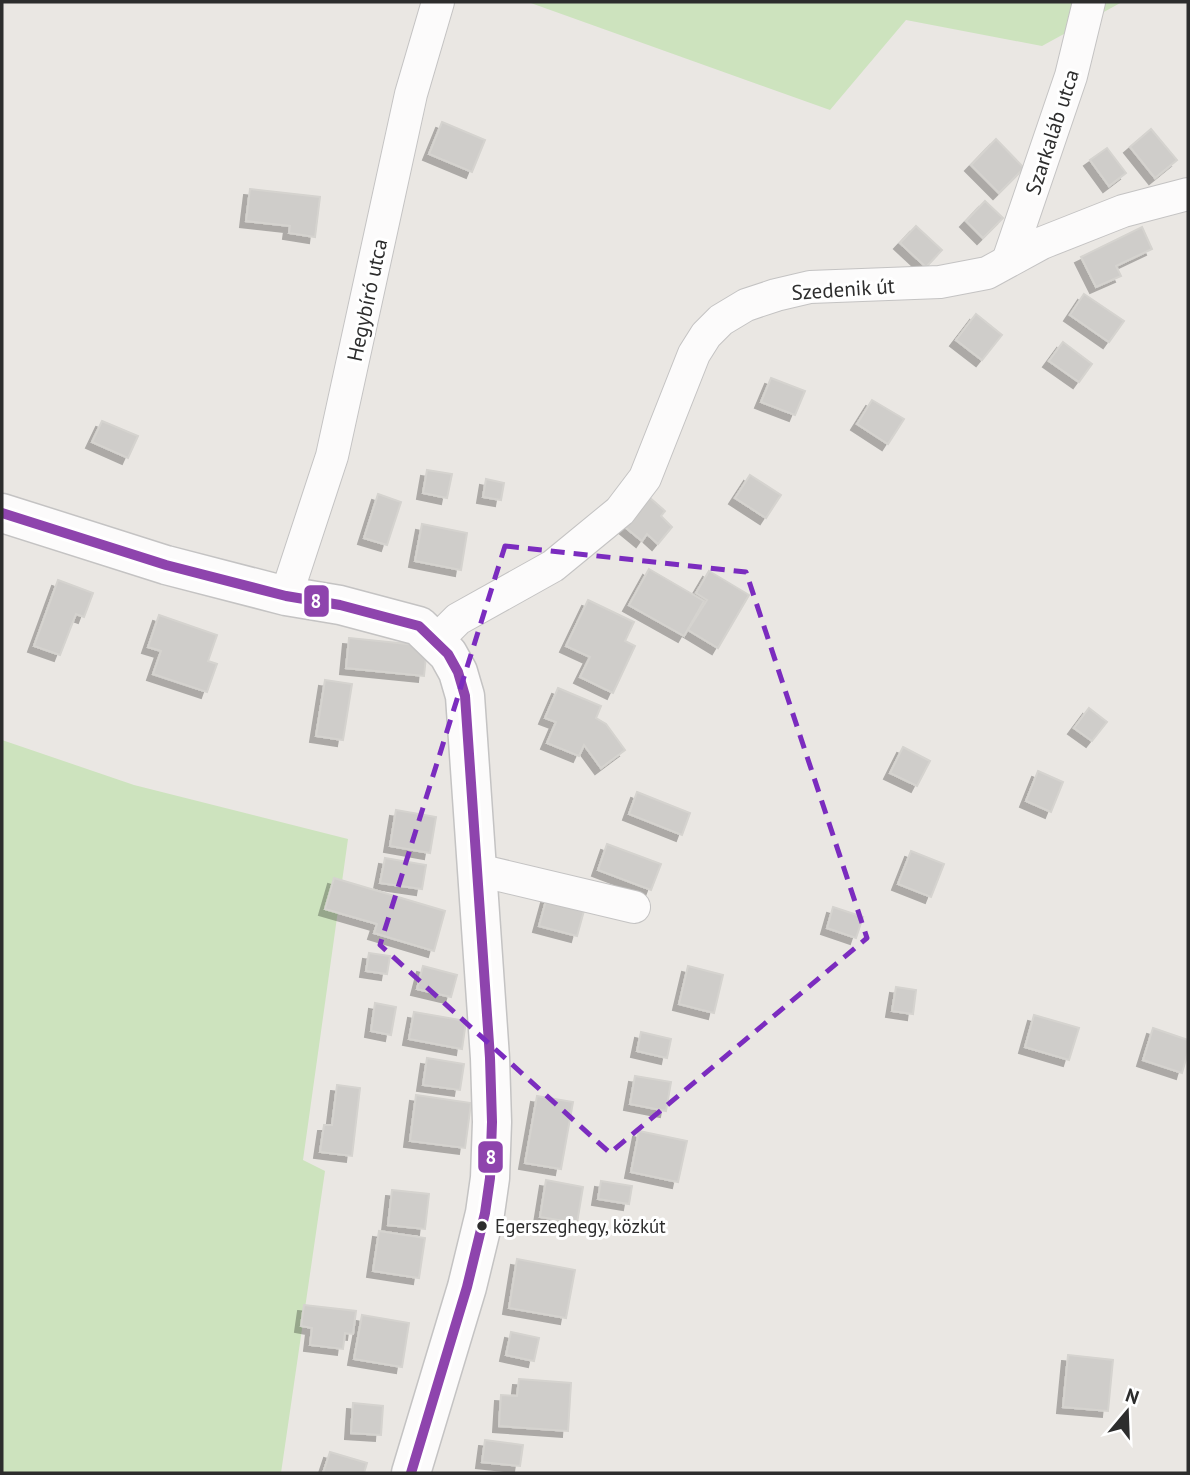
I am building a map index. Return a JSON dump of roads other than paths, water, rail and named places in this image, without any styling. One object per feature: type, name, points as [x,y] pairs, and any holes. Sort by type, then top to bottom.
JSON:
[{"type":"street","name":"Hegybíró utca","points":[[286,596],[332,456],[411,94],[438,2]]},
{"type":"street","name":"Szarkaláb utca","points":[[1008,261],[1071,76],[1089,2]]},
{"type":"street","name":"Szedenik út","points":[[436,640],[458,619],[553,566],[620,511],[645,478],[694,354],[706,335],[722,320],[746,305],[810,287],[940,282],[987,272],[1042,243],[1124,211],[1188,194]]},
{"type":"street","points":[[2,513],[166,565],[286,596],[399,619],[419,626],[436,640],[458,672],[466,696],[490,1059],[490,1178],[485,1213],[467,1287],[411,1473]]},
{"type":"street","points":[[478,870],[634,907]]},
{"type":"place","name":"Egerszeghegy, közkút","points":[[482,1226]]}]
